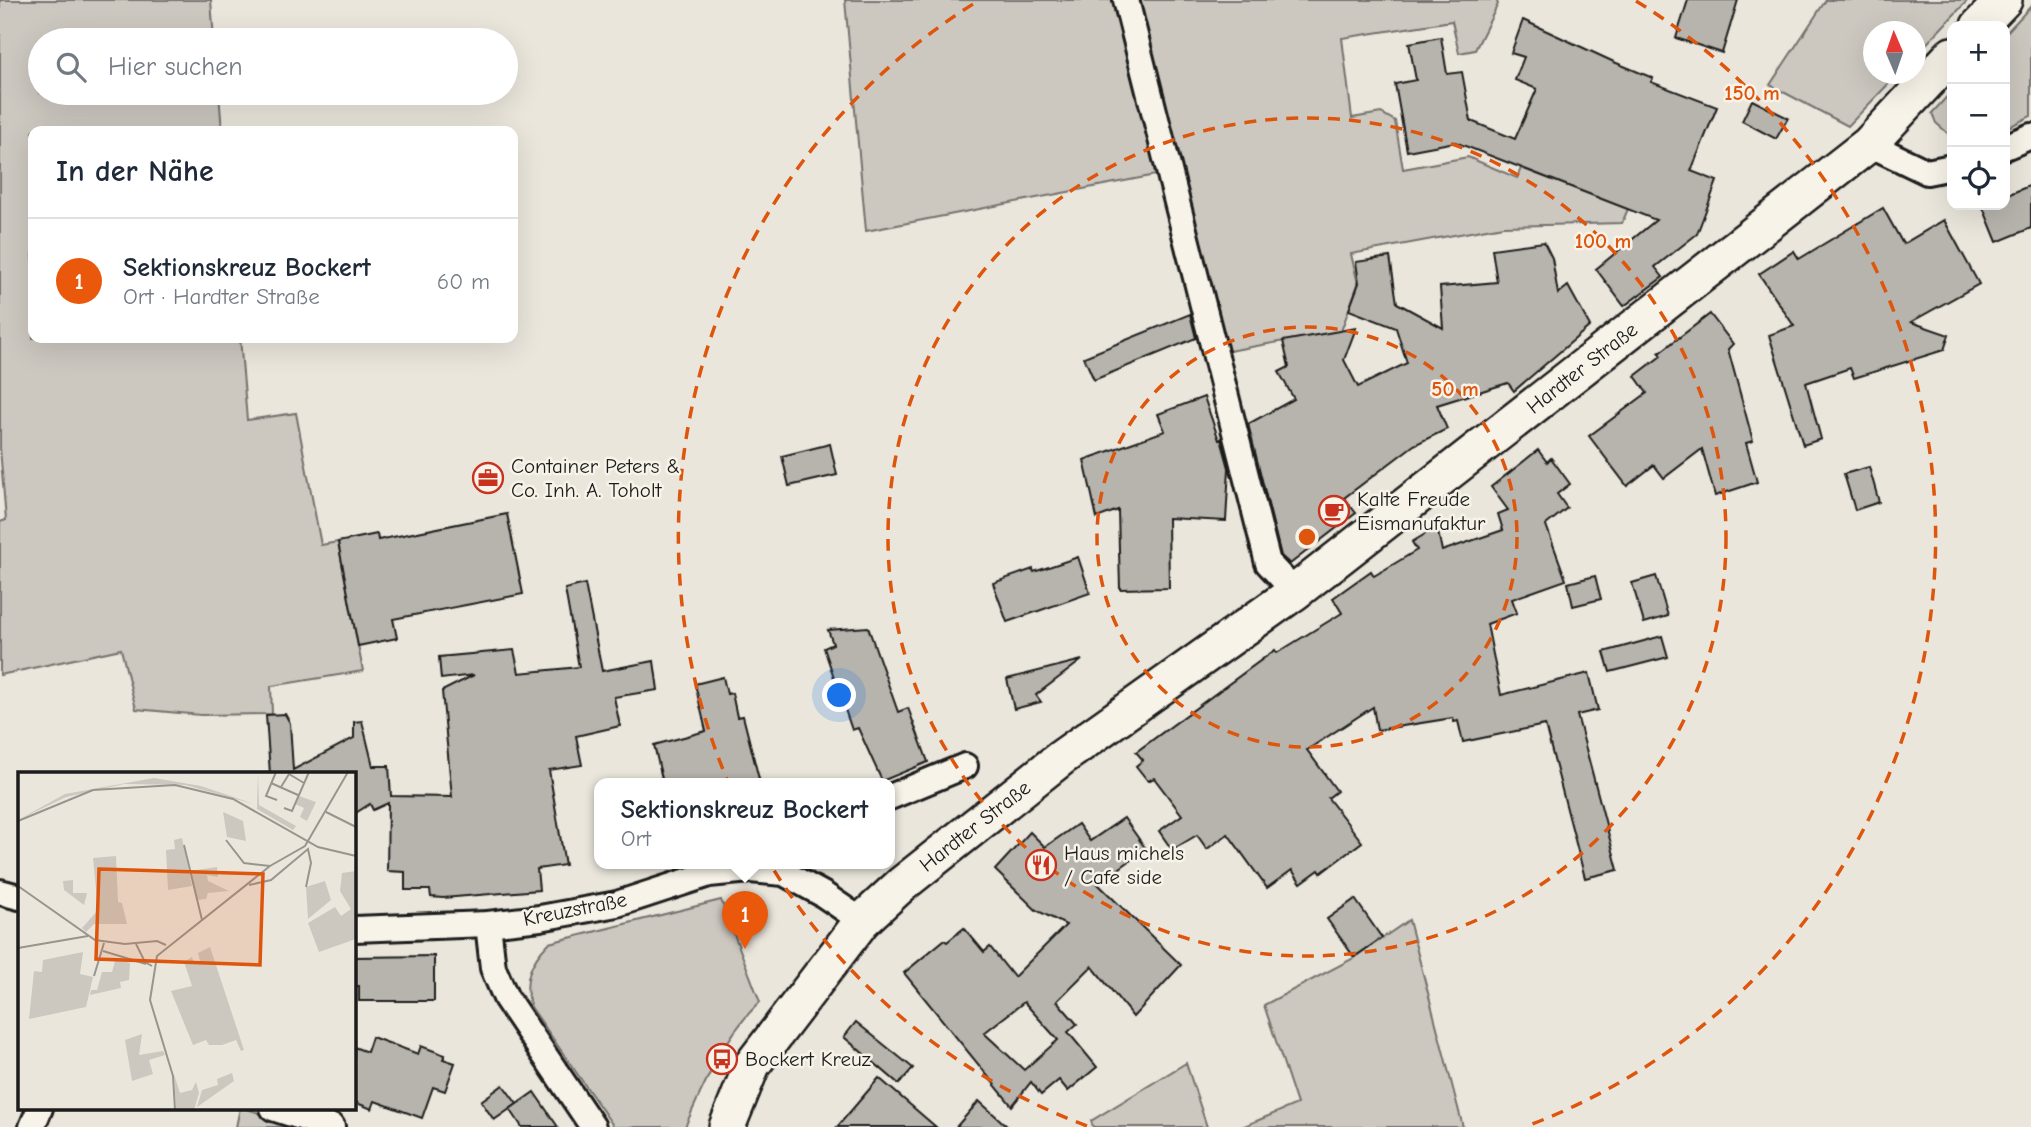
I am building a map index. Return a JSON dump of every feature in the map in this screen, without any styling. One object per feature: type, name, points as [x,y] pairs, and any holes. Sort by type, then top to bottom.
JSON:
[{"type":"main road","points":[[1984,21],[2004,0]]},
{"type":"main road","name":"Hardter Straße","points":[[727,1127],[752,1065],[862,921],[901,885],[1060,758],[1295,592],[1869,144],[1947,60]]},
{"type":"street","points":[[1126,0],[1268,564],[1295,592]]},
{"type":"street","points":[[2010,145],[2031,136]]},
{"type":"street","points":[[1869,144],[1927,172],[1947,168]]},
{"type":"street","points":[[895,795],[965,766]]},
{"type":"street","name":"Kreuzstraße","points":[[355,929],[540,918],[617,904],[709,874],[768,869]]},
{"type":"street","name":"Kreuzstraße","points":[[788,869],[862,921]]},
{"type":"street","points":[[0,892],[18,897]]},
{"type":"street","points":[[488,923],[493,968],[506,998],[593,1127]]},
{"type":"street","points":[[32,1127],[39,1110]]},
{"type":"street","points":[[279,1110],[332,1127]]},
{"type":"shaded area","points":[[0,0],[211,0],[213,28],[28,28],[28,105],[220,105],[222,126],[28,126],[28,343],[240,343],[247,420],[296,413],[321,545],[338,542],[363,671],[271,686],[272,714],[201,715],[136,709],[121,649],[0,675],[0,522],[6,520],[0,448]]},
{"type":"shaded area","points":[[845,0],[1117,0],[1161,174],[866,231]]},
{"type":"shaded area","points":[[1134,0],[1496,0],[1498,4],[1475,50],[1459,53],[1452,21],[1342,38],[1352,118],[1381,113],[1395,121],[1403,169],[1468,157],[1517,178],[1521,168],[1628,209],[1622,223],[1503,226],[1351,254],[1358,284],[1341,331],[1223,352]]},
{"type":"shaded area","points":[[1826,0],[1968,0],[1926,44],[1926,21],[1863,21],[1863,84],[1888,84],[1848,126],[1770,85]]},
{"type":"shaded area","points":[[2031,6],[2031,116],[2010,126],[2010,84],[2010,29]]},
{"type":"shaded area","points":[[1947,96],[1947,133],[1936,123],[1932,113]]},
{"type":"shaded area","points":[[721,900],[760,1002],[726,1045],[685,1127],[614,1127],[531,1007],[527,989],[533,965],[549,943]]},
{"type":"shaded area","points":[[1409,920],[1463,1127],[1242,1127],[1297,1104],[1264,1005],[1352,959]]},
{"type":"shaded area","points":[[1186,1063],[1207,1127],[1093,1127],[1091,1121]]},
{"type":"shaded area","points":[[240,1110],[250,1110],[302,1127],[236,1127]]},
{"type":"building","points":[[1688,0],[1738,0],[1722,53],[1676,38]]},
{"type":"building","points":[[1523,20],[1653,78],[1651,82],[1717,107],[1691,171],[1717,181],[1697,234],[1655,267],[1663,277],[1624,306],[1596,269],[1656,220],[1455,142],[1407,151],[1395,84],[1416,80],[1409,43],[1441,37],[1447,74],[1462,72],[1471,121],[1515,139],[1537,89],[1515,80],[1524,57],[1511,53]]},
{"type":"building","points":[[1752,100],[1788,118],[1776,139],[1742,121]]},
{"type":"building","points":[[2031,185],[2031,228],[1997,242],[1984,210],[2010,210],[2010,194]]},
{"type":"building","points":[[1883,208],[1903,244],[1944,220],[1979,284],[1911,322],[1949,335],[1944,350],[1854,378],[1850,368],[1806,383],[1821,439],[1803,445],[1769,335],[1794,326],[1759,274],[1794,251],[1799,259]]},
{"type":"building","points":[[1544,242],[1552,258],[1558,294],[1568,286],[1590,326],[1514,391],[1508,383],[1437,405],[1447,429],[1414,445],[1344,498],[1356,513],[1290,564],[1281,556],[1248,424],[1294,399],[1279,372],[1289,367],[1283,341],[1356,328],[1344,360],[1358,387],[1407,363],[1396,328],[1349,310],[1359,283],[1356,262],[1390,257],[1397,303],[1443,328],[1440,287],[1497,282],[1492,249]]},
{"type":"building","points":[[1190,314],[1196,338],[1094,380],[1084,357]]},
{"type":"building","points":[[1710,314],[1733,344],[1728,349],[1753,441],[1746,443],[1757,482],[1715,496],[1702,449],[1664,478],[1654,465],[1627,486],[1589,436],[1647,393],[1635,376],[1661,356],[1659,353]]},
{"type":"building","points":[[1204,397],[1229,468],[1226,521],[1168,518],[1169,588],[1120,589],[1118,510],[1097,518],[1084,460],[1165,431],[1158,414]]},
{"type":"building","points":[[830,444],[837,475],[789,486],[782,456]]},
{"type":"building","points":[[1538,450],[1547,462],[1551,458],[1570,484],[1557,494],[1567,508],[1546,525],[1566,580],[1512,599],[1517,613],[1487,624],[1501,695],[1589,673],[1598,710],[1577,715],[1618,870],[1585,878],[1545,725],[1463,742],[1458,721],[1454,722],[1453,718],[1377,730],[1373,707],[1307,750],[1337,791],[1328,798],[1362,842],[1321,873],[1319,870],[1301,883],[1292,870],[1267,888],[1228,834],[1207,849],[1197,835],[1172,850],[1159,831],[1182,815],[1154,778],[1148,781],[1136,766],[1143,760],[1136,752],[1275,650],[1277,653],[1342,613],[1333,598],[1371,571],[1374,576],[1417,550],[1412,542],[1437,527],[1442,551],[1503,530],[1498,514],[1508,510],[1491,487]]},
{"type":"building","points":[[1869,467],[1879,502],[1855,510],[1844,474]]},
{"type":"building","points":[[507,514],[523,594],[393,619],[397,638],[358,646],[338,542],[377,534],[378,540]]},
{"type":"building","points":[[1078,557],[1090,593],[1007,622],[993,583]]},
{"type":"building","points":[[1595,576],[1601,599],[1573,606],[1568,583]]},
{"type":"building","points":[[1656,576],[1668,616],[1644,623],[1632,583]]},
{"type":"building","points":[[585,584],[602,671],[654,661],[658,690],[614,697],[620,726],[576,736],[582,765],[549,770],[565,865],[537,869],[539,890],[443,898],[431,897],[430,890],[405,890],[405,872],[387,871],[388,803],[373,810],[370,804],[355,813],[355,772],[270,772],[266,715],[285,714],[290,723],[293,770],[354,738],[354,722],[362,721],[373,766],[389,766],[391,796],[452,797],[442,691],[474,675],[441,679],[439,657],[514,650],[519,673],[579,667],[565,589]]},
{"type":"building","points":[[868,627],[898,712],[908,708],[928,762],[889,778],[881,778],[858,728],[852,730],[824,648],[833,644],[828,630]]},
{"type":"building","points":[[1662,636],[1668,657],[1610,672],[1604,652]]},
{"type":"building","points":[[1082,660],[1036,695],[1041,702],[1014,709],[1007,679]]},
{"type":"building","points":[[723,677],[727,694],[732,693],[737,717],[743,716],[759,778],[662,778],[654,745],[706,731],[695,684]]},
{"type":"building","points":[[1124,818],[1146,849],[1098,884],[1181,965],[1133,1017],[1092,966],[1057,1001],[1077,1024],[1068,1032],[1097,1067],[1068,1091],[1059,1080],[1041,1095],[1031,1082],[1012,1106],[904,973],[944,940],[947,942],[964,928],[984,952],[990,947],[1014,977],[1066,925],[1036,910],[995,870],[1030,832],[1045,847],[1078,824],[1090,841]],"holes":[[[1024,1002],[1058,1040],[1024,1070],[984,1033]]]},
{"type":"building","points":[[1355,899],[1382,938],[1354,957],[1327,919]]},
{"type":"building","points":[[434,956],[434,1001],[359,1001],[359,986],[355,986],[355,957]]},
{"type":"building","points":[[856,1022],[913,1068],[899,1084],[844,1037]]},
{"type":"building","points":[[372,1037],[418,1054],[421,1046],[445,1055],[443,1059],[455,1063],[445,1091],[433,1087],[422,1118],[375,1101],[372,1109],[355,1102],[355,1047],[367,1052]]},
{"type":"building","points":[[879,1078],[936,1127],[837,1127]]},
{"type":"building","points":[[503,1085],[517,1104],[494,1120],[481,1101]]},
{"type":"building","points":[[534,1092],[558,1127],[522,1127],[510,1109]]},
{"type":"building","points":[[979,1101],[1008,1127],[956,1127]]},
{"type":"place","name":"Container Peters & Co. Inh. A. Toholt","points":[[488,478]]},
{"type":"place","name":"Kalte Freude Eismanufaktur","points":[[1334,511]]},
{"type":"place","name":"Haus michels / Cafe side","points":[[1041,865]]},
{"type":"place","name":"Sektionskreuz Bockert","points":[[745,949]]},
{"type":"place","name":"Bockert Kreuz","points":[[722,1059]]}]
